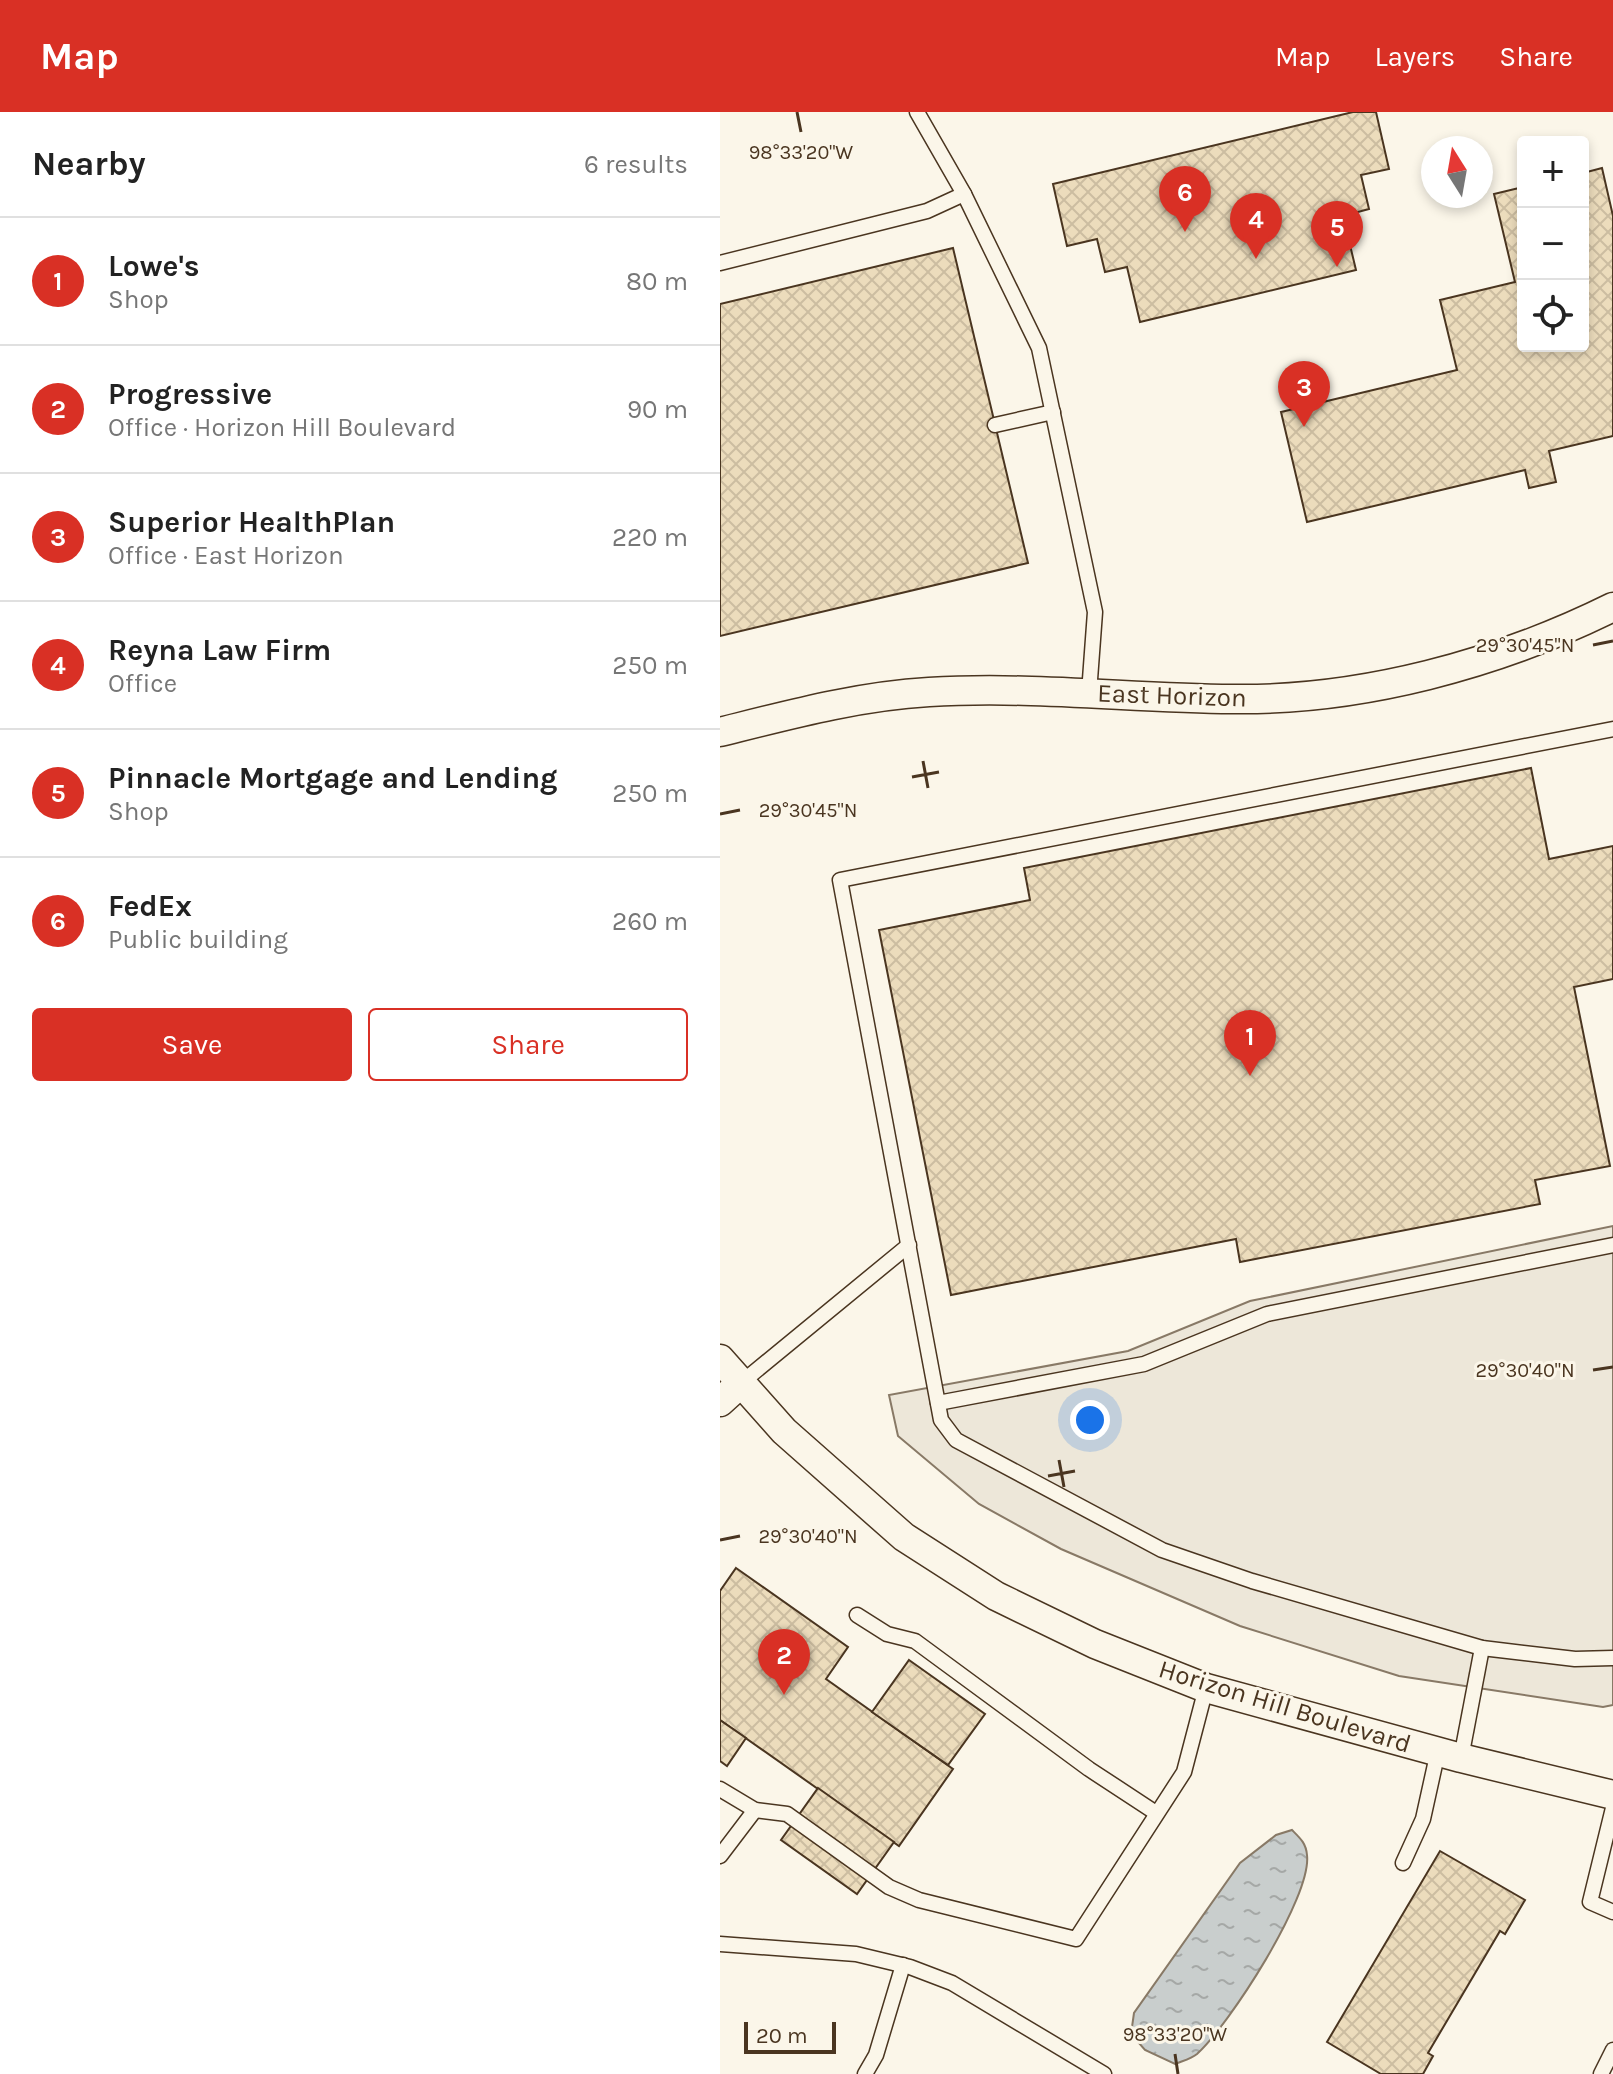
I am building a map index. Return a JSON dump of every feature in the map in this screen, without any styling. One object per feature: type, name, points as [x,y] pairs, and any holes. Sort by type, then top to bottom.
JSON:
[{"type":"street","name":"East Horizon","points":[[720,732],[815,708],[925,692],[997,689],[1235,700],[1327,693],[1383,685],[1475,663],[1613,607]]},
{"type":"street","name":"Horizon Hill Boulevard","points":[[720,1359],[730,1392],[784,1431],[904,1537],[1010,1603],[1095,1644],[1206,1688],[1613,1795]]},
{"type":"lane","points":[[917,112],[964,194],[1039,348],[1095,612],[1089,693]]},
{"type":"lane","points":[[720,263],[927,211],[964,194]]},
{"type":"lane","points":[[995,425],[1053,412]]},
{"type":"lane","points":[[1613,729],[840,880],[941,1420],[956,1440],[1162,1550],[1252,1581],[1482,1648],[1575,1659],[1613,1658]]},
{"type":"lane","points":[[730,1392],[909,1245]]},
{"type":"lane","points":[[938,1403],[1144,1364],[1267,1314],[1613,1245]]},
{"type":"lane","points":[[857,1615],[887,1634],[915,1641],[1077,1761],[1156,1813]]},
{"type":"lane","points":[[1403,1863],[1450,1754],[1482,1648]]},
{"type":"lane","points":[[720,1789],[755,1810],[787,1814],[889,1887],[919,1900],[1076,1939],[1184,1772],[1206,1688]]},
{"type":"lane","points":[[1613,1808],[1590,1902],[1613,1912]]},
{"type":"lane","points":[[720,1856],[755,1810]]},
{"type":"lane","points":[[720,1944],[856,1954],[903,1965],[952,1983],[1099,2073]]},
{"type":"lane","points":[[865,2074],[876,2055],[903,1965]]},
{"type":"lane","points":[[1601,2074],[1612,2053]]},
{"type":"shaded area","points":[[1613,1226],[1613,1705],[1603,1707],[1399,1676],[1240,1626],[1061,1549],[979,1504],[898,1436],[889,1395],[1128,1351],[1250,1301]]},
{"type":"water","points":[[1292,1830],[1305,1847],[1305,1874],[1283,1929],[1247,1989],[1195,2056],[1175,2064],[1145,2050],[1131,2034],[1134,2013],[1240,1863],[1276,1835]]},
{"type":"building","points":[[1353,112],[1376,112],[1389,169],[1361,175],[1369,209],[1343,216],[1356,270],[1140,322],[1127,267],[1105,272],[1097,239],[1067,246],[1053,184]]},
{"type":"building","points":[[1602,168],[1613,216],[1613,436],[1549,451],[1556,482],[1529,488],[1525,470],[1307,522],[1281,412],[1457,370],[1440,300],[1515,282],[1494,194],[1517,188],[1517,352],[1589,352],[1589,171]]},
{"type":"building","points":[[953,248],[1028,563],[720,636],[720,304]]},
{"type":"building","points":[[1531,768],[1549,859],[1613,846],[1613,979],[1574,987],[1610,1166],[1535,1180],[1540,1204],[1240,1262],[1236,1239],[951,1295],[879,930],[1030,900],[1024,868]]},
{"type":"building","points":[[736,1568],[848,1647],[826,1679],[953,1769],[899,1846],[720,1720],[720,1591]]},
{"type":"building","points":[[909,1660],[985,1714],[948,1765],[872,1712]]},
{"type":"building","points":[[720,1720],[746,1738],[727,1766],[720,1761]]},
{"type":"building","points":[[818,1788],[894,1842],[857,1894],[781,1840]]},
{"type":"building","points":[[1440,1851],[1525,1900],[1505,1934],[1500,1931],[1428,2053],[1433,2056],[1423,2074],[1381,2074],[1327,2042]]},
{"type":"place","name":"FedEx","points":[[1185,232]]},
{"type":"place","name":"Reyna Law Firm","points":[[1256,259]]},
{"type":"place","name":"Pinnacle Mortgage and Lending","points":[[1337,267]]},
{"type":"place","name":"Superior HealthPlan","points":[[1304,427]]},
{"type":"place","name":"Lowe's","points":[[1250,1076]]},
{"type":"place","name":"Progressive","points":[[784,1695]]}]
